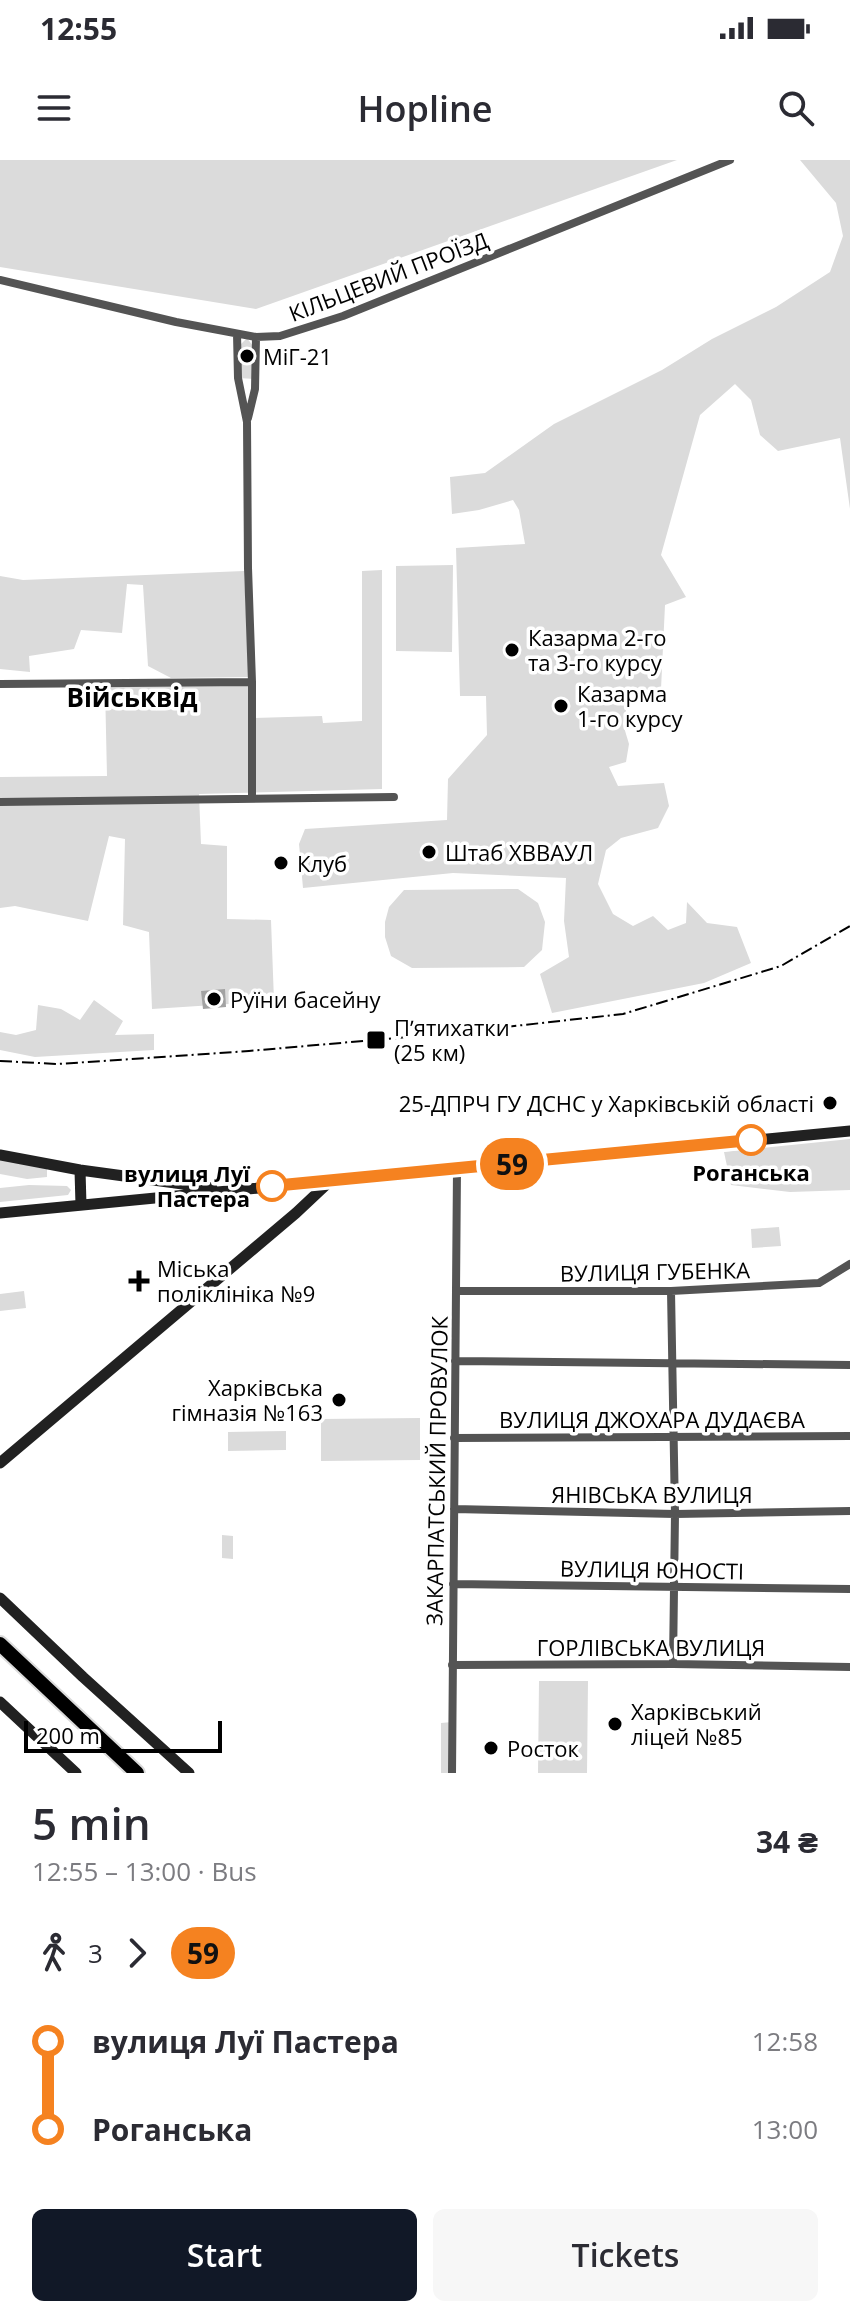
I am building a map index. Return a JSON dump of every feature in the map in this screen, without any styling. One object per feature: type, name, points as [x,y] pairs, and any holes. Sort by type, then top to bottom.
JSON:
[{"type":"highway","points":[[0,1644],[137,1773]]},
{"type":"street","name":"КІЛЬЦЕВИЙ ПРОЇЗД","points":[[0,280],[237,334],[280,336],[343,316],[730,160]]},
{"type":"street","points":[[237,334],[238,378],[247,422],[252,799]]},
{"type":"street","points":[[247,422],[255,389],[256,337]]},
{"type":"street","points":[[0,684],[252,682]]},
{"type":"street","points":[[0,802],[394,797]]},
{"type":"street","points":[[0,1213],[850,1131]]},
{"type":"street","points":[[0,1155],[224,1191]]},
{"type":"street","points":[[80,1170],[81,1205]]},
{"type":"street","name":"ЗАКАРПАТСЬКИЙ ПРОВУЛОК","points":[[452,1773],[457,1170]]},
{"type":"street","points":[[0,1463],[329,1182]]},
{"type":"street","name":"ВУЛИЦЯ ГУБЕНКА","points":[[456,1291],[671,1291],[819,1283],[850,1264]]},
{"type":"street","points":[[671,1291],[675,1514],[673,1664]]},
{"type":"street","points":[[455,1361],[850,1365]]},
{"type":"street","name":"ВУЛИЦЯ ДЖОХАРА ДУДАЄВА","points":[[454,1438],[850,1436]]},
{"type":"street","name":"ЯНІВСЬКА ВУЛИЦЯ","points":[[454,1509],[675,1514],[850,1511]]},
{"type":"street","name":"ВУЛИЦЯ ЮНОСТІ","points":[[453,1584],[850,1589]]},
{"type":"street","points":[[0,1598],[189,1773]]},
{"type":"street","name":"ГОРЛІВСЬКА ВУЛИЦЯ","points":[[452,1665],[850,1667]]},
{"type":"street","points":[[0,1702],[76,1773]]},
{"type":"shaded area","points":[[0,160],[677,160],[256,309],[0,267]]},
{"type":"shaded area","points":[[800,160],[850,160],[850,509],[840,438],[778,451],[760,435],[751,400],[735,384],[700,415],[661,555],[686,597],[665,605],[661,689],[628,702],[623,724],[629,744],[626,762],[609,767],[618,786],[664,783],[669,806],[658,828],[621,838],[606,850],[598,884],[613,914],[633,926],[653,916],[668,930],[686,923],[687,902],[707,923],[737,927],[751,963],[704,983],[552,1013],[540,974],[569,957],[564,921],[566,878],[453,873],[303,888],[299,844],[305,829],[447,820],[448,779],[487,735],[486,696],[460,696],[456,548],[525,544],[519,510],[513,500],[452,514],[450,477],[485,473],[554,424],[662,370],[712,339],[776,307],[830,272],[843,236],[836,203]]},
{"type":"shaded area","points":[[247,338],[256,350],[255,379],[238,378],[237,348]]},
{"type":"shaded area","points":[[453,565],[452,652],[396,651],[396,566]]},
{"type":"shaded area","points":[[382,570],[382,789],[199,794],[201,844],[227,846],[227,919],[271,920],[274,1001],[152,1009],[149,932],[123,925],[125,839],[109,836],[88,921],[15,906],[0,908],[0,777],[107,776],[105,686],[249,684],[250,718],[322,716],[323,723],[362,721],[362,571]]},
{"type":"shaded area","points":[[244,571],[249,677],[171,678],[148,666],[143,585],[127,584],[122,633],[81,630],[74,649],[29,656],[30,672],[0,669],[0,576],[23,580]]},
{"type":"shaded area","points":[[518,889],[538,903],[545,922],[542,950],[524,967],[412,968],[391,956],[385,937],[385,922],[389,907],[404,890]]},
{"type":"shaded area","name":"Руїни басейну","points":[[225,989],[226,1007],[203,1009],[201,991]]},
{"type":"shaded area","points":[[94,1000],[123,1021],[115,1035],[154,1034],[154,1050],[35,1057],[0,1050],[0,1032],[16,1035],[36,1030],[38,1005],[61,1009],[80,1020]]},
{"type":"shaded area","points":[[850,1139],[850,1190],[790,1192],[731,1185],[724,1152]]},
{"type":"shaded area","points":[[0,1159],[47,1168],[47,1177],[27,1179],[0,1174]]},
{"type":"shaded area","points":[[67,1186],[71,1190],[68,1195],[0,1202],[0,1188]]},
{"type":"shaded area","points":[[779,1227],[781,1246],[752,1248],[751,1229]]},
{"type":"shaded area","points":[[24,1291],[26,1308],[0,1311],[0,1294]]},
{"type":"shaded area","points":[[420,1418],[420,1460],[321,1461],[321,1419]]},
{"type":"shaded area","points":[[286,1431],[286,1450],[228,1451],[228,1432]]},
{"type":"shaded area","points":[[222,1535],[233,1536],[233,1559],[222,1558]]},
{"type":"shaded area","points":[[539,1681],[588,1681],[587,1773],[538,1773]]},
{"type":"shaded area","points":[[452,1722],[452,1773],[441,1773],[441,1723]]},
{"type":"railway","points":[[0,1061],[58,1064],[249,1051],[623,1014],[781,966],[850,926]]},
{"type":"bus line","name":"59","points":[[272,1186],[751,1140]]},
{"type":"place","name":"МіГ-21","points":[[247,356]]},
{"type":"place","name":"Казарма 2-го та 3-го курсу","points":[[512,650]]},
{"type":"place","name":"Казарма 1-го курсу","points":[[561,706]]},
{"type":"place","name":"Штаб ХВВАУЛ","points":[[429,852]]},
{"type":"place","name":"Клуб","points":[[281,863]]},
{"type":"place","name":"Руїни басейну","points":[[214,999]]},
{"type":"place","name":"Пʼятихатки (25 км)","points":[[376,1040]]},
{"type":"place","name":"25-ДПРЧ ГУ ДСНС у Харківській області","points":[[830,1103]]},
{"type":"place","name":"Роганська","points":[[751,1140]]},
{"type":"place","name":"вулиця Луї Пастера","points":[[272,1186]]},
{"type":"place","name":"Міська поліклініка №9","points":[[139,1281]]},
{"type":"place","name":"Харківська гімназія №163","points":[[339,1400]]},
{"type":"place","name":"Харківський ліцей №85","points":[[615,1724]]},
{"type":"place","name":"Росток","points":[[491,1748]]},
{"type":"district","name":"Військвід","points":[[132,697]]}]
